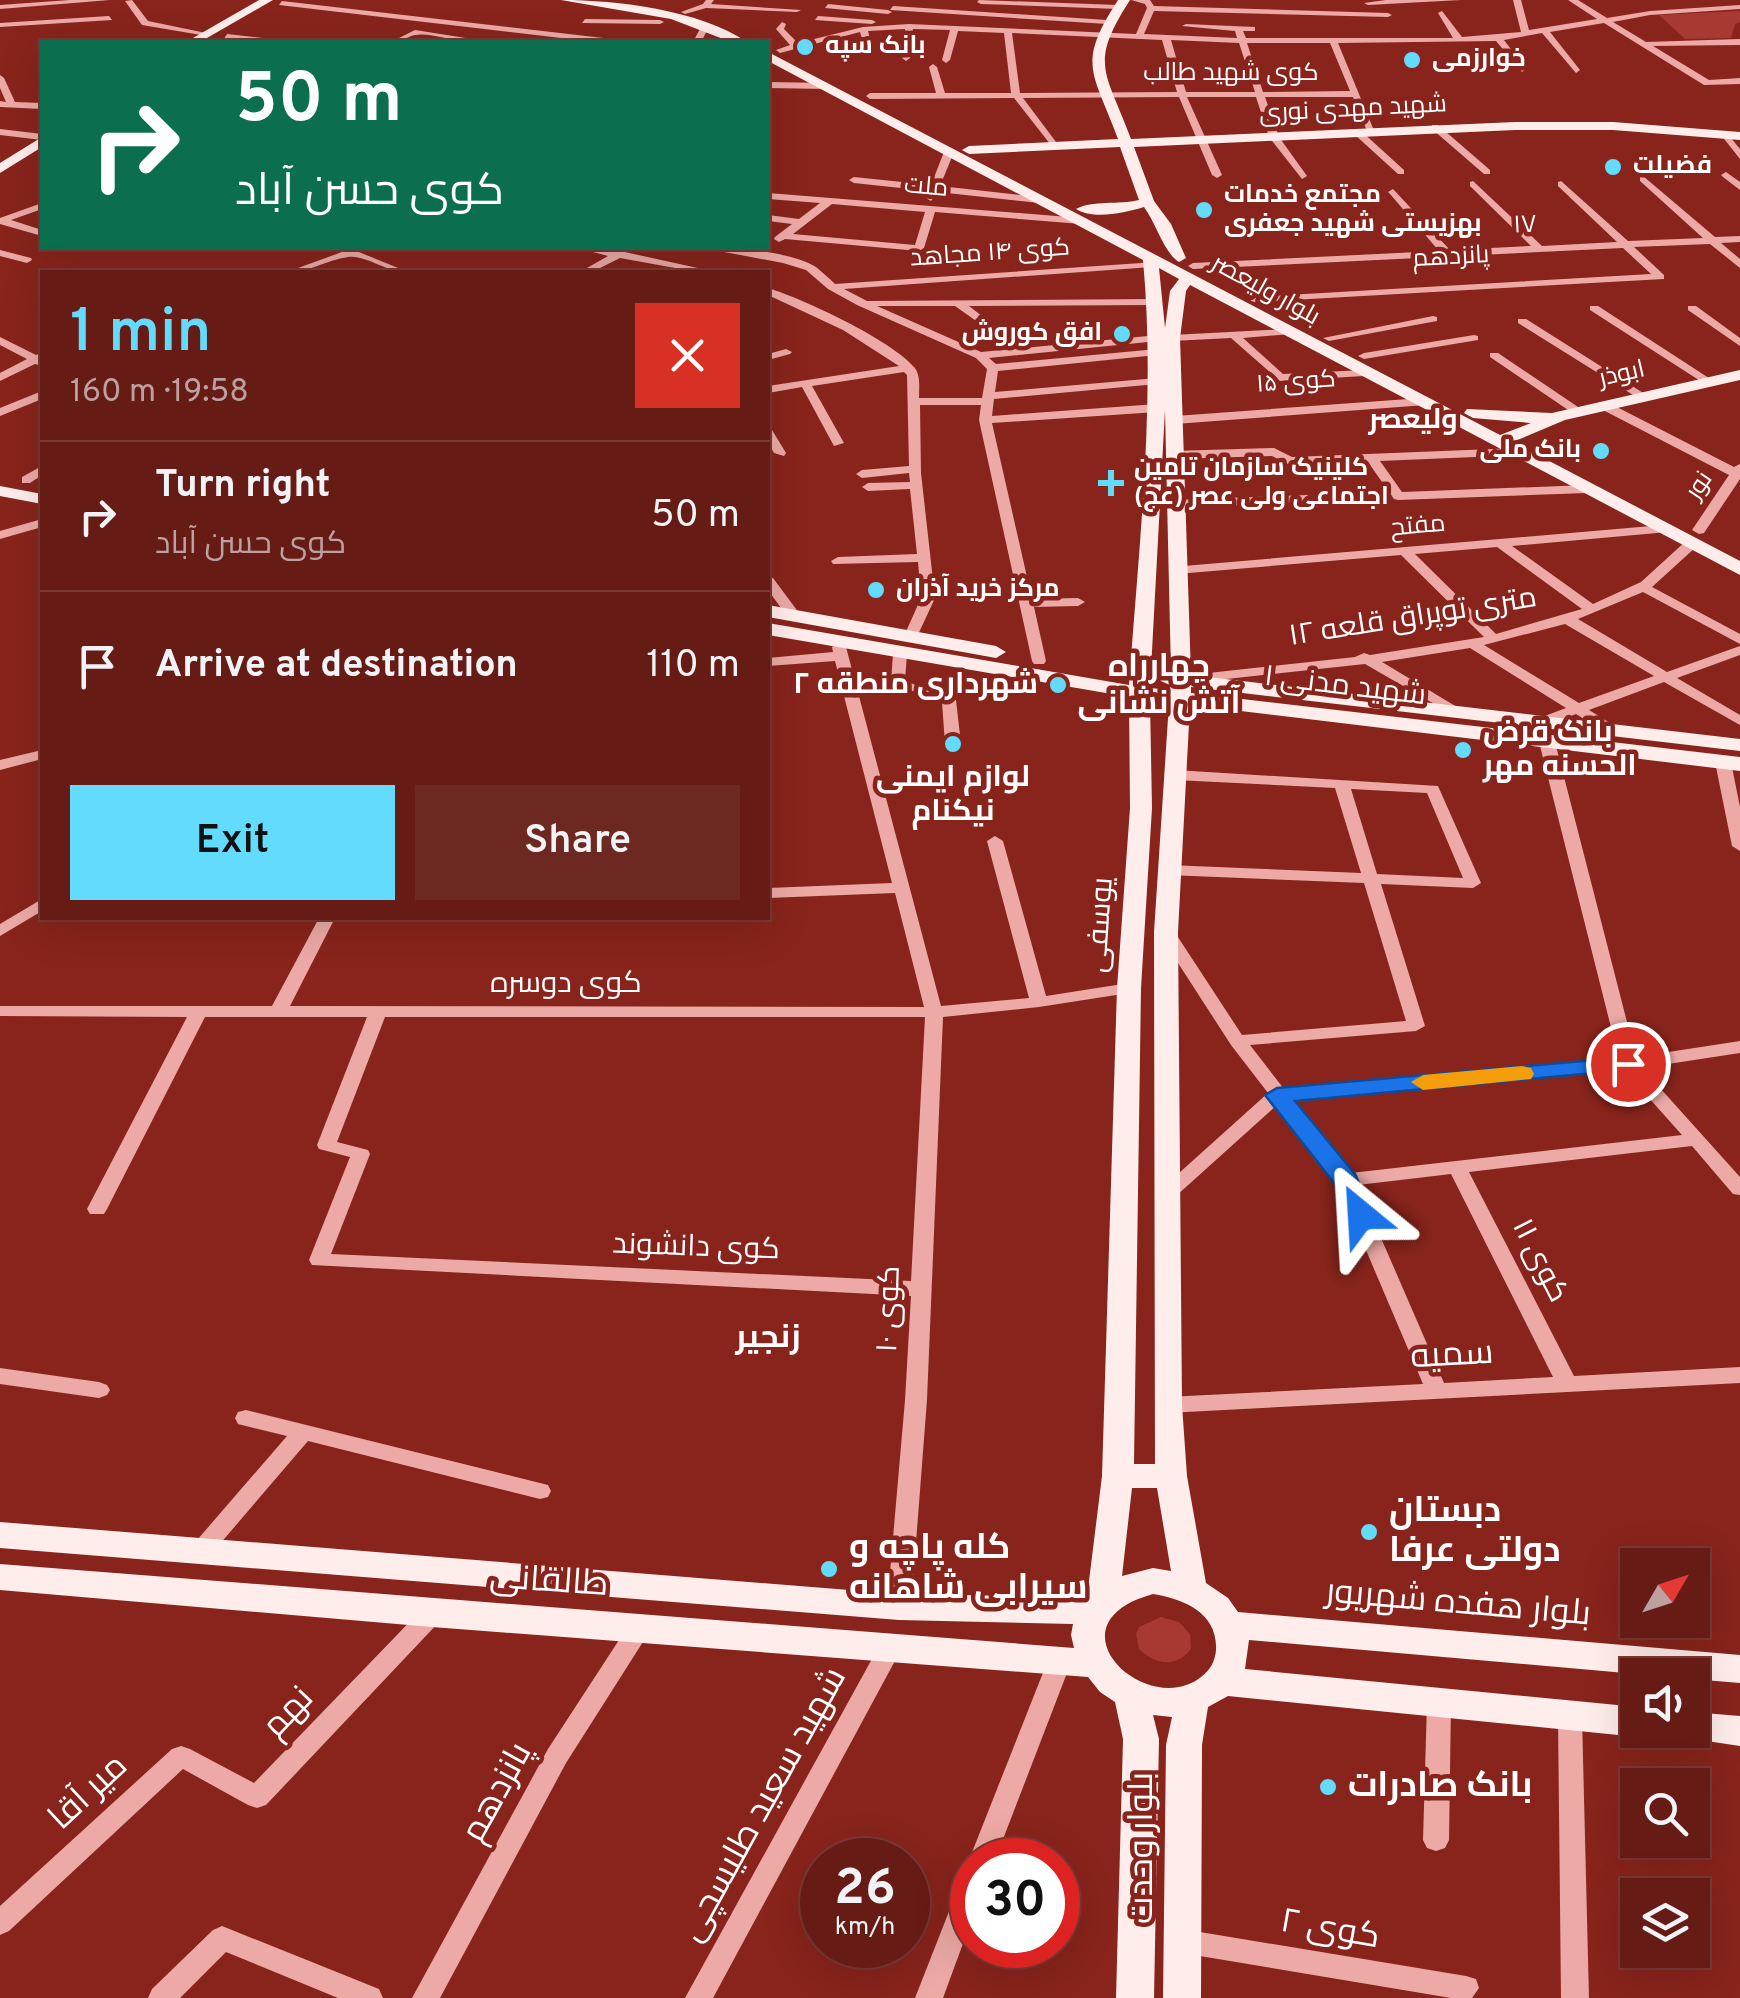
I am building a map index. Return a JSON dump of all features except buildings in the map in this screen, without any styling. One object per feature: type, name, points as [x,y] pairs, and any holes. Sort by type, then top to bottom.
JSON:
[{"type":"main road","points":[[217,38],[266,0]]},
{"type":"main road","points":[[559,0],[685,12],[744,39]]},
{"type":"main road","points":[[217,38],[285,2]]},
{"type":"main road","points":[[604,2],[673,16],[744,39]]},
{"type":"main road","points":[[1121,3],[1100,37],[1096,62],[1147,202],[1191,268]]},
{"type":"main road","name":"بلوار ولیعصر","points":[[778,49],[826,86],[1039,200],[1082,215],[1150,269],[1191,268],[1256,299],[1329,338],[1422,402],[1497,441]]},
{"type":"main road","name":"بلوار ولیعصر","points":[[778,49],[1082,215],[1150,269]]},
{"type":"main road","name":"شهید مهدی نوری","points":[[969,150],[1435,128],[1612,126],[1733,135]]},
{"type":"main road","points":[[0,173],[40,141]]},
{"type":"main road","points":[[0,173],[40,151]]},
{"type":"main road","points":[[1082,215],[1147,202]]},
{"type":"main road","name":"یوسفی","points":[[1147,202],[1150,269],[1162,343],[1166,414],[1164,504],[1176,570],[1180,688],[1166,932],[1166,1405],[1171,1476],[1190,1590]]},
{"type":"main road","points":[[1164,224],[1150,269],[1191,268]]},
{"type":"main road","name":"بلوار ولیعصر","points":[[1191,268],[1288,332],[1473,413],[1587,489],[1663,529],[1740,551]]},
{"type":"main road","name":"یوسفی","points":[[1098,1605],[1118,1476],[1130,988],[1141,808],[1140,684],[1172,456],[1157,381],[1162,343],[1178,292],[1191,268]]},
{"type":"main road","name":"ابوذر","points":[[1497,441],[1519,444],[1559,416],[1740,374]]},
{"type":"main road","points":[[1473,413],[1521,419],[1559,416]]},
{"type":"main road","name":"بلوار ولیعصر","points":[[1519,444],[1695,537],[1740,569]]},
{"type":"main road","points":[[0,476],[37,478]]},
{"type":"main road","points":[[0,491],[40,499]]},
{"type":"main road","name":"شهید مدنی ۱","points":[[770,611],[794,616],[843,641]]},
{"type":"main road","name":"شهید مدنی ۱","points":[[770,629],[843,641],[905,644],[1040,661],[1140,684]]},
{"type":"main road","name":"شهید مدنی ۱","points":[[905,644],[1140,684],[1456,713],[1543,733]]},
{"type":"main road","name":"شهید مدنی ۱","points":[[1180,688],[1543,733],[1740,745]]},
{"type":"main road","name":"شهید مدنی ۱","points":[[1609,739],[1732,763]]},
{"type":"main road","points":[[1141,808],[1172,810]]},
{"type":"main road","points":[[1118,1476],[1171,1476]]},
{"type":"main road","name":"طالقانی","points":[[0,1535],[899,1607],[1098,1605]]},
{"type":"main road","name":"طالقانی","points":[[0,1577],[432,1614],[1077,1661]]},
{"type":"main road","points":[[1207,1690],[1232,1664],[1234,1645],[1230,1625],[1207,1599],[1190,1590],[1153,1582],[1134,1584],[1098,1605],[1077,1661],[1131,1695],[1163,1702],[1207,1690],[1438,1703],[1620,1721]]},
{"type":"main road","name":"بلوار هفده شهریور","points":[[1230,1625],[1740,1668]]},
{"type":"main road","name":"بلوار وحدت","points":[[1182,1998],[1184,1744],[1207,1690]]},
{"type":"main road","name":"بلوار وحدت","points":[[1131,1695],[1141,1740],[1135,1998]]},
{"type":"main road","points":[[1710,1728],[1740,1731]]},
{"type":"street","points":[[0,7],[106,0]]},
{"type":"street","points":[[863,29],[907,0]]},
{"type":"street","points":[[1135,0],[1148,2],[1151,8],[1139,37]]},
{"type":"street","points":[[1151,8],[1457,0]]},
{"type":"street","points":[[1517,0],[1526,34]]},
{"type":"street","points":[[1572,0],[1707,83],[1740,82]]},
{"type":"street","points":[[1719,0],[1736,8]]},
{"type":"street","points":[[129,2],[146,23],[244,40]]},
{"type":"street","points":[[285,2],[561,40],[604,2]]},
{"type":"street","points":[[981,2],[1121,3]]},
{"type":"street","points":[[685,12],[708,3],[798,10]]},
{"type":"street","points":[[1240,5],[1241,41],[1274,136],[1302,176]]},
{"type":"street","points":[[1307,5],[1388,15]]},
{"type":"street","points":[[1307,5],[1307,35]]},
{"type":"street","points":[[828,6],[1107,22]]},
{"type":"street","points":[[1640,6],[1650,13]]},
{"type":"street","points":[[1186,26],[1307,35],[1333,41],[1458,40],[1498,38],[1650,13],[1736,8]]},
{"type":"street","points":[[1442,14],[1458,40]]},
{"type":"street","points":[[0,25],[109,18]]},
{"type":"street","points":[[818,18],[872,22]]},
{"type":"street","points":[[585,21],[660,22]]},
{"type":"street","points":[[782,24],[778,49],[863,29],[909,26],[1241,41],[1387,31]]},
{"type":"street","points":[[698,40],[705,26]]},
{"type":"street","points":[[906,58],[909,26]]},
{"type":"street","points":[[946,60],[954,28]]},
{"type":"street","points":[[863,29],[870,54]]},
{"type":"street","points":[[1545,30],[1576,70]]},
{"type":"street","points":[[400,40],[415,32],[461,40]]},
{"type":"street","points":[[1008,33],[1016,95],[1054,146]]},
{"type":"street","points":[[1166,38],[1199,140],[1217,175]]},
{"type":"street","points":[[1498,38],[1522,69]]},
{"type":"street","points":[[1333,41],[1355,94],[1364,131],[1402,172]]},
{"type":"street","points":[[1645,44],[1740,42]]},
{"type":"street","points":[[933,66],[941,96]]},
{"type":"street","points":[[0,78],[6,105],[40,106]]},
{"type":"street","points":[[770,85],[826,86]]},
{"type":"street","name":"کوی شهید طالب","points":[[870,96],[1355,94]]},
{"type":"street","points":[[1435,128],[1487,172]]},
{"type":"street","points":[[0,132],[40,139]]},
{"type":"street","points":[[1733,135],[1740,156]]},
{"type":"street","points":[[784,236],[918,248],[934,188],[949,152]]},
{"type":"street","points":[[1726,175],[1740,187]]},
{"type":"street","points":[[1643,179],[1740,265]]},
{"type":"street","points":[[854,180],[1039,200]]},
{"type":"street","points":[[1473,184],[1539,248]]},
{"type":"street","points":[[1561,184],[1625,244]]},
{"type":"street","points":[[1393,192],[1447,253]]},
{"type":"street","name":"ملت","points":[[770,196],[1082,215]]},
{"type":"street","points":[[770,246],[830,200]]},
{"type":"street","points":[[1,221],[40,207]]},
{"type":"street","points":[[770,218],[799,222]]},
{"type":"street","points":[[1,221],[40,232]]},
{"type":"street","name":"۱۷","points":[[1191,268],[1740,240]]},
{"type":"street","name":"پانزدهم","points":[[1256,299],[1660,277],[1625,244]]},
{"type":"street","points":[[297,270],[346,250],[398,270]]},
{"type":"street","points":[[595,250],[701,270]]},
{"type":"street","points":[[764,250],[810,268],[832,288],[861,304],[980,356],[993,368]]},
{"type":"street","points":[[0,253],[27,260]]},
{"type":"street","points":[[596,270],[620,254]]},
{"type":"street","points":[[861,304],[958,303],[1150,269]]},
{"type":"street","name":"کوی ۱۴ مجاهد","points":[[832,288],[1150,269]]},
{"type":"street","points":[[770,291],[824,316],[908,368],[913,375],[916,485],[928,598],[905,644],[898,683],[949,700],[952,744]]},
{"type":"street","points":[[958,303],[996,332]]},
{"type":"street","points":[[1594,308],[1709,382]]},
{"type":"street","points":[[1692,308],[1740,343]]},
{"type":"street","points":[[1329,338],[1433,319]]},
{"type":"street","points":[[1522,321],[1642,396]]},
{"type":"street","points":[[993,368],[1233,334],[1288,332]]},
{"type":"street","points":[[1233,334],[1280,378],[1364,364],[1474,338]]},
{"type":"street","points":[[0,340],[40,359]]},
{"type":"street","points":[[980,356],[1162,343]]},
{"type":"street","points":[[770,357],[786,352]]},
{"type":"street","points":[[1494,355],[1578,412]]},
{"type":"street","points":[[0,378],[40,359]]},
{"type":"street","points":[[770,389],[908,368]]},
{"type":"street","points":[[993,368],[985,420],[1040,661]]},
{"type":"street","points":[[914,401],[986,399],[1157,381]]},
{"type":"street","points":[[805,383],[838,443]]},
{"type":"street","points":[[0,412],[40,396]]},
{"type":"street","name":"کوی ۱۵","points":[[985,420],[1422,402]]},
{"type":"street","points":[[1603,405],[1739,472]]},
{"type":"street","points":[[770,436],[780,453]]},
{"type":"street","points":[[1172,456],[1274,452],[1290,461],[1519,444]]},
{"type":"street","points":[[1371,457],[1398,496],[1587,489]]},
{"type":"street","points":[[915,469],[865,480],[916,485]]},
{"type":"street","name":"نور","points":[[1695,537],[1739,472]]},
{"type":"street","points":[[1164,504],[1307,499]]},
{"type":"street","points":[[0,535],[40,524]]},
{"type":"street","name":"مفتح","points":[[1176,570],[1663,529]]},
{"type":"street","name":"۱۲ متری توپراق قلعه","points":[[1180,688],[1494,638],[1569,620],[1643,587],[1695,537]]},
{"type":"street","points":[[1500,543],[1592,610]]},
{"type":"street","points":[[1404,551],[1494,638]]},
{"type":"street","points":[[838,561],[924,558]]},
{"type":"street","points":[[770,584],[794,616]]},
{"type":"street","points":[[1643,587],[1740,640]]},
{"type":"street","points":[[1027,604],[1078,602]]},
{"type":"street","points":[[1569,620],[1740,721]]},
{"type":"street","points":[[770,661],[843,641]]},
{"type":"street","name":"کوی ۱۰","points":[[843,641],[899,888],[934,1012],[916,1400],[899,1607]]},
{"type":"street","points":[[1470,642],[1577,709],[1609,739]]},
{"type":"street","points":[[1740,650],[1577,709],[1543,733],[1628,1064],[1740,1189]]},
{"type":"street","points":[[1364,657],[1456,713]]},
{"type":"street","points":[[0,765],[40,755]]},
{"type":"street","points":[[1732,763],[1740,846]]},
{"type":"street","points":[[1168,870],[1473,883],[1433,789],[1175,775]]},
{"type":"street","points":[[1237,1041],[1416,1026],[1342,785]]},
{"type":"street","points":[[994,841],[1040,1002]]},
{"type":"street","points":[[770,893],[899,888]]},
{"type":"street","points":[[0,930],[40,905]]},
{"type":"street","points":[[279,1010],[326,920]]},
{"type":"street","points":[[1166,932],[1237,1041],[1346,1180],[1436,1388]]},
{"type":"street","name":"کوی دوسره","points":[[0,1011],[934,1012],[1130,988]]},
{"type":"street","points":[[96,1209],[199,1011]]},
{"type":"street","name":"کوی دانشوند","points":[[378,1011],[326,1144],[361,1154],[320,1260],[921,1288]]},
{"type":"street","points":[[1169,1191],[1277,1095],[1628,1064],[1740,1046]]},
{"type":"street","points":[[1346,1180],[1693,1140]]},
{"type":"street","name":"کوی ۱۱","points":[[1456,1166],[1567,1382]]},
{"type":"street","name":"سمیه","points":[[1166,1405],[1740,1374]]},
{"type":"street","points":[[0,1376],[99,1390]]},
{"type":"street","points":[[246,1418],[540,1491]]},
{"type":"street","points":[[198,1552],[304,1431]]},
{"type":"street","name":"نهم","points":[[181,1756],[257,1797],[432,1614]]},
{"type":"street","name":"پانزدهم","points":[[426,1998],[558,1756],[640,1628]]},
{"type":"street","name":"شهید سعید طلیسچی","points":[[698,1998],[891,1646]]},
{"type":"street","points":[[993,1838],[1077,1661]]},
{"type":"street","points":[[1436,1840],[1438,1703]]},
{"type":"street","points":[[1570,1717],[1575,1998]]},
{"type":"street","name":"میر آقا","points":[[0,1923],[181,1756]]},
{"type":"street","points":[[162,1998],[222,1938],[369,1998]]},
{"type":"street","name":"کوی ۲","points":[[1182,1941],[1466,1988]]},
{"type":"street","points":[[929,1998],[950,1943]]},
{"type":"shaded area","points":[[1740,11],[1740,22],[1735,24],[1731,38],[1685,39],[1659,15]]},
{"type":"shaded area","points":[[1161,1617],[1179,1622],[1190,1634],[1191,1649],[1172,1662],[1159,1661],[1139,1649],[1139,1627]]},
{"type":"slow traffic","points":[[1423,1082],[1522,1074]]},
{"type":"place","name":"بانک سپه","points":[[805,47]]},
{"type":"place","name":"خوارزمی","points":[[1412,60]]},
{"type":"place","name":"فضیلت","points":[[1613,167]]},
{"type":"place","name":"مجتمع خدمات بهزیستی شهید جعفری","points":[[1204,210]]},
{"type":"place","name":"افق کوروش","points":[[1122,334]]},
{"type":"place","name":"بانک ملی","points":[[1601,451]]},
{"type":"place","name":"کلینیک سازمان تامین اجتماعی ولی عصر (عج)","points":[[1111,483]]},
{"type":"place","name":"مرکز خرید آذران","points":[[876,590]]},
{"type":"place","name":"شهرداری منطقه ۲","points":[[1058,685]]},
{"type":"place","name":"لوازم ایمنی نیکنام","points":[[953,744]]},
{"type":"place","name":"بانک قرض الحسنه مهر","points":[[1463,750]]},
{"type":"place","name":"دبستان دولتی عرفا","points":[[1369,1532]]},
{"type":"place","name":"کله پاچه و سیرابی شاهانه","points":[[829,1569]]},
{"type":"place","name":"بانک صادرات","points":[[1328,1787]]},
{"type":"district","name":"ولیعصر","points":[[1413,421]]},
{"type":"district","name":"چهارراه آتش نشانی","points":[[1159,686]]},
{"type":"district","name":"زنجیر","points":[[768,1339]]},
{"type":"route","points":[[1361,1215],[1346,1180],[1277,1095],[1628,1064]]}]
